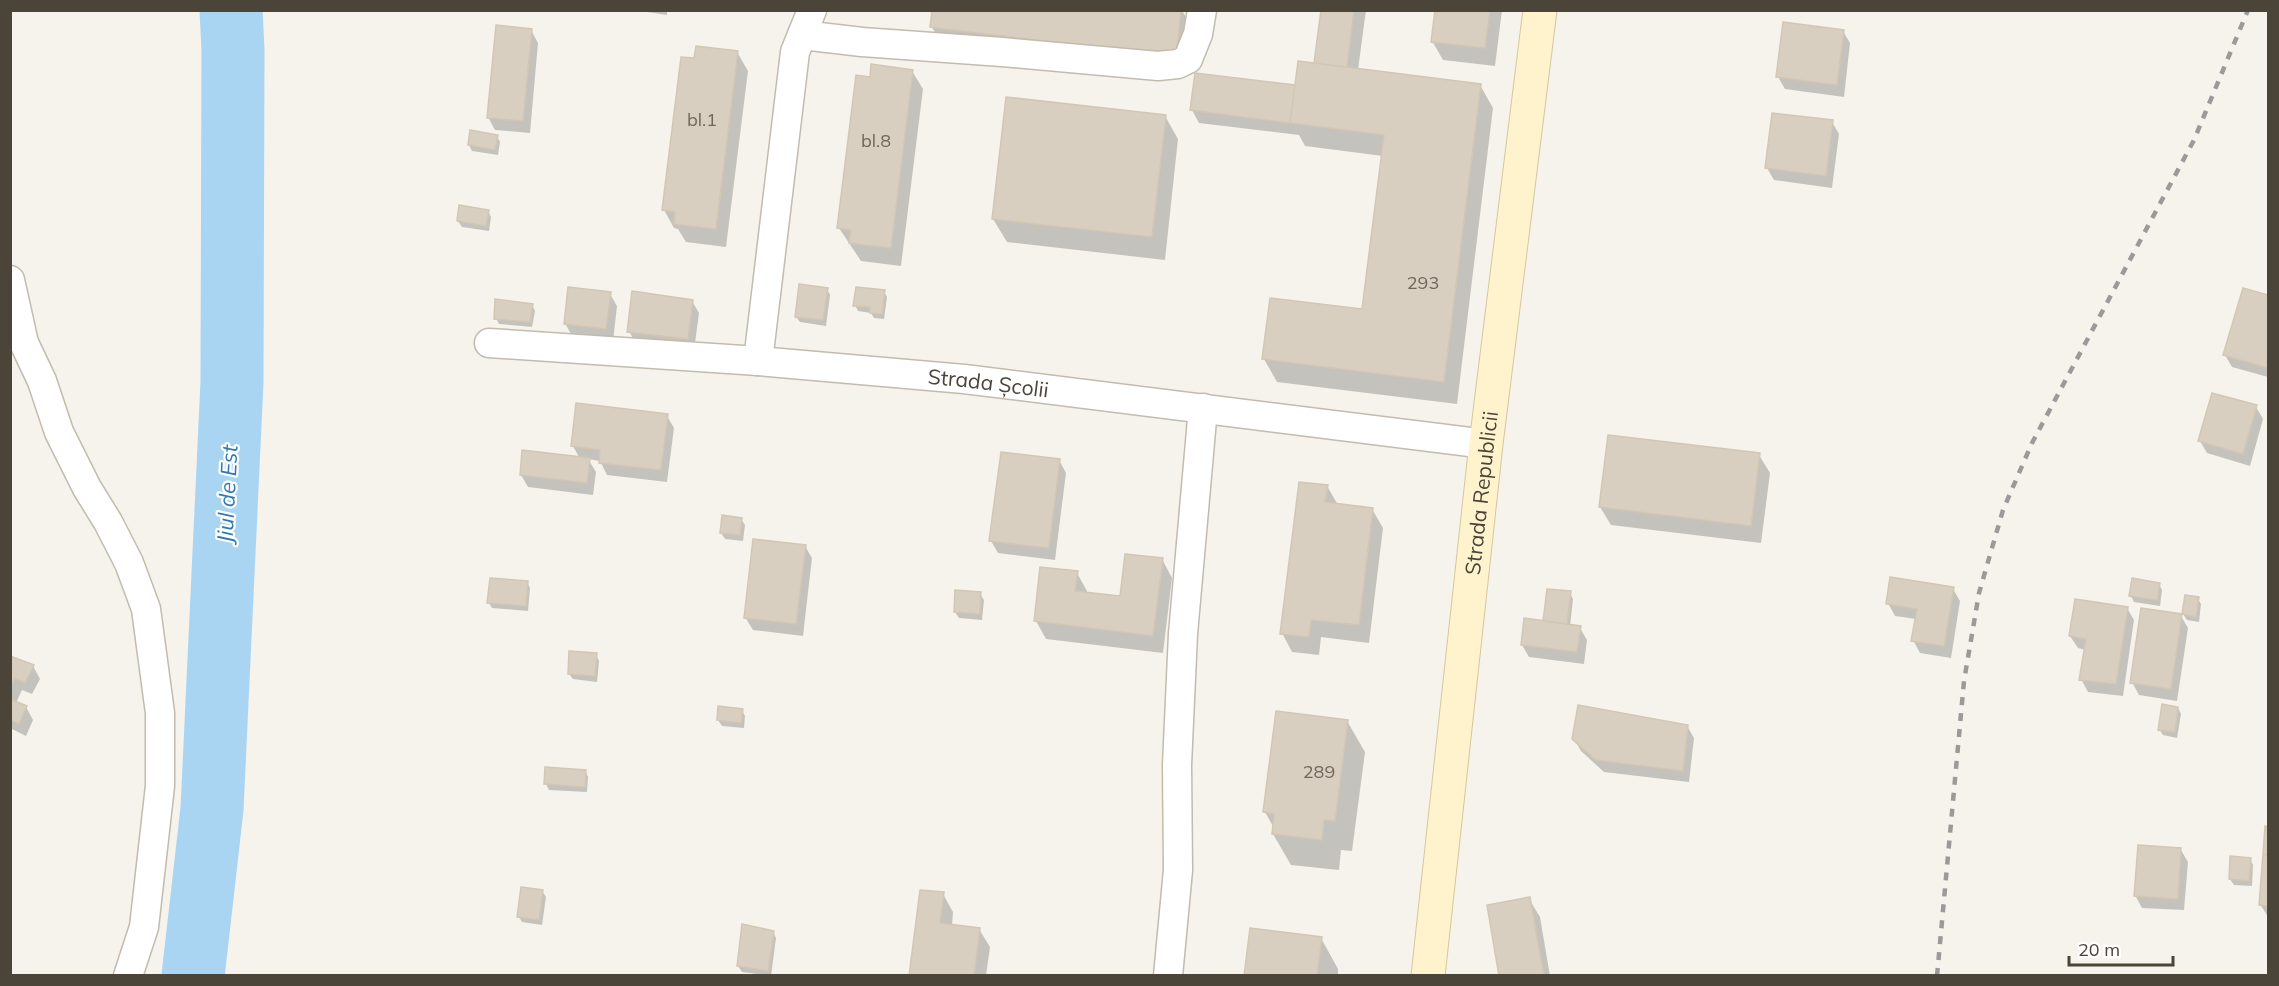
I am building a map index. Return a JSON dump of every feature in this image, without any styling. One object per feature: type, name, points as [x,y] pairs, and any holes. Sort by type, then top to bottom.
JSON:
[{"type":"street","points":[[758,361],[795,52],[807,23],[862,42],[1158,66],[1178,64],[1188,59],[1198,33],[1202,10]]},
{"type":"street","name":"Strada Republicii","points":[[1428,975],[1486,444],[1540,10]]},
{"type":"street","points":[[10,280],[24,343],[42,381],[59,432],[129,563],[146,609],[160,712],[160,786],[144,927],[128,975]]},
{"type":"street","name":"Strada Școlii","points":[[489,343],[758,361],[964,380],[1486,444]]},
{"type":"street","points":[[1168,975],[1178,870],[1177,765],[1183,634],[1203,408]]},
{"type":"building","points":[[932,10],[1181,10],[1176,58],[930,27]]},
{"type":"building","points":[[1321,10],[1354,10],[1347,67],[1314,63]]},
{"type":"building","points":[[1435,10],[1490,10],[1485,48],[1431,42]]},
{"type":"building","points":[[1783,22],[1844,30],[1837,85],[1776,77]]},
{"type":"building","points":[[496,25],[532,29],[523,121],[487,118]]},
{"type":"building","points":[[696,46],[738,51],[716,229],[674,224],[675,212],[662,210],[681,57],[694,58]]},
{"type":"building","points":[[1298,61],[1481,84],[1444,382],[1262,359],[1270,298],[1362,309],[1384,135],[1290,123]]},
{"type":"building","points":[[871,64],[913,70],[891,248],[849,243],[851,230],[837,228],[856,75],[870,77]]},
{"type":"building","points":[[1195,73],[1295,85],[1290,123],[1190,110]]},
{"type":"building","points":[[1006,97],[1166,115],[1152,237],[992,219]]},
{"type":"building","points":[[1772,113],[1833,120],[1826,176],[1765,168]]},
{"type":"building","points":[[470,130],[498,135],[495,150],[468,145]]},
{"type":"building","points":[[459,205],[489,210],[486,226],[457,221]]},
{"type":"building","points":[[799,284],[828,288],[823,320],[795,317]]},
{"type":"building","points":[[568,287],[611,292],[606,329],[564,324]]},
{"type":"building","points":[[856,287],[885,290],[882,314],[870,313],[870,307],[853,306]]},
{"type":"building","points":[[2243,288],[2268,295],[2268,368],[2223,355]]},
{"type":"building","points":[[632,291],[693,300],[688,339],[627,332]]},
{"type":"building","points":[[495,299],[533,304],[530,322],[494,319]]},
{"type":"building","points":[[2212,393],[2257,405],[2243,454],[2198,441]]},
{"type":"building","points":[[576,403],[668,414],[661,470],[599,463],[600,450],[571,446]]},
{"type":"building","points":[[1608,435],[1760,453],[1751,526],[1599,507]]},
{"type":"building","points":[[522,450],[590,458],[587,483],[520,475]]},
{"type":"building","points":[[1001,452],[1060,459],[1049,548],[989,541]]},
{"type":"building","points":[[1299,482],[1328,485],[1325,502],[1373,508],[1359,625],[1311,620],[1309,637],[1280,634]]},
{"type":"building","points":[[722,515],[742,518],[740,535],[720,533]]},
{"type":"building","points":[[753,539],[806,545],[796,624],[744,618]]},
{"type":"building","points":[[1125,554],[1163,558],[1153,636],[1034,621],[1040,567],[1078,571],[1075,591],[1120,596]]},
{"type":"building","points":[[1890,577],[1954,587],[1944,646],[1911,641],[1917,609],[1886,604]]},
{"type":"building","points":[[490,578],[528,581],[526,606],[487,603]]},
{"type":"building","points":[[2132,578],[2160,583],[2157,600],[2129,596]]},
{"type":"building","points":[[1547,589],[1571,591],[1567,624],[1543,621]]},
{"type":"building","points":[[955,590],[981,592],[980,614],[954,612]]},
{"type":"building","points":[[2185,595],[2199,597],[2196,617],[2182,614]]},
{"type":"building","points":[[2075,599],[2128,607],[2116,684],[2079,680],[2086,639],[2069,636]]},
{"type":"building","points":[[2141,608],[2182,614],[2171,689],[2130,683]]},
{"type":"building","points":[[1524,618],[1581,626],[1577,652],[1521,645]]},
{"type":"building","points":[[569,651],[597,653],[595,676],[568,674]]},
{"type":"building","points":[[10,656],[34,665],[25,683],[15,678],[10,688]]},
{"type":"building","points":[[10,699],[27,706],[19,724],[10,720]]},
{"type":"building","points":[[2162,704],[2178,707],[2175,732],[2158,730]]},
{"type":"building","points":[[1578,705],[1688,725],[1683,771],[1596,760],[1572,739]]},
{"type":"building","points":[[718,706],[743,709],[741,723],[717,720]]},
{"type":"building","points":[[1276,711],[1348,720],[1335,821],[1324,820],[1322,840],[1272,834],[1274,814],[1263,812]]},
{"type":"building","points":[[545,767],[586,770],[585,787],[544,784]]},
{"type":"building","points":[[2265,826],[2268,827],[2268,855],[2263,854]]},
{"type":"building","points":[[2138,845],[2181,848],[2178,899],[2134,896]]},
{"type":"building","points":[[2263,854],[2268,855],[2268,906],[2259,905]]},
{"type":"building","points":[[2230,856],[2251,858],[2249,881],[2229,879]]},
{"type":"building","points":[[521,887],[543,890],[539,920],[517,917]]},
{"type":"building","points":[[920,890],[944,892],[940,923],[980,928],[974,976],[909,976]]},
{"type":"building","points":[[1530,897],[1544,976],[1499,976],[1487,905]]},
{"type":"building","points":[[742,924],[774,931],[768,971],[737,966]]},
{"type":"building","points":[[1250,928],[1322,937],[1317,976],[1244,976]]},
{"type":"waterway","name":"Jiul de Est","points":[[193,976],[212,809],[232,382],[233,50],[231,10]]},
{"type":"railway","points":[[1937,976],[1964,681],[1979,593],[2003,510],[2032,443],[2194,140],[2248,10]]}]
